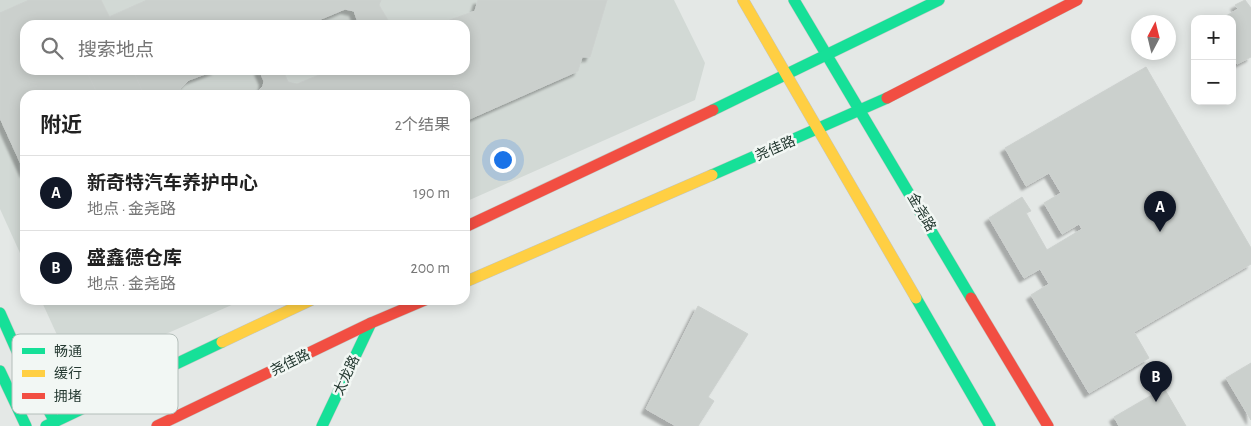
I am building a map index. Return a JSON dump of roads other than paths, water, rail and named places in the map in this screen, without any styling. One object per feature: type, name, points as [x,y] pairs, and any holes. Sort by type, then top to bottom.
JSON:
[{"type":"main road","points":[[743,0],[990,426]]},
{"type":"main road","name":"金尧路","points":[[794,0],[862,111],[1048,426]]},
{"type":"main road","points":[[470,225],[827,56],[940,0]]},
{"type":"main road","name":"尧佳路","points":[[470,280],[862,111],[1077,0]]},
{"type":"main road","points":[[178,363],[301,305]]},
{"type":"main road","name":"尧佳路","points":[[157,426],[371,323],[413,305]]},
{"type":"main road","points":[[0,313],[12,340]]},
{"type":"main road","name":"太龙路","points":[[322,426],[371,323]]},
{"type":"main road","points":[[0,371],[12,396]]},
{"type":"main road","points":[[20,414],[26,426]]},
{"type":"main road","points":[[51,424],[72,414]]},
{"type":"place","name":"新奇特汽车养护中心","points":[[1160,232]]},
{"type":"place","name":"盛鑫德仓库","points":[[1156,402]]}]
